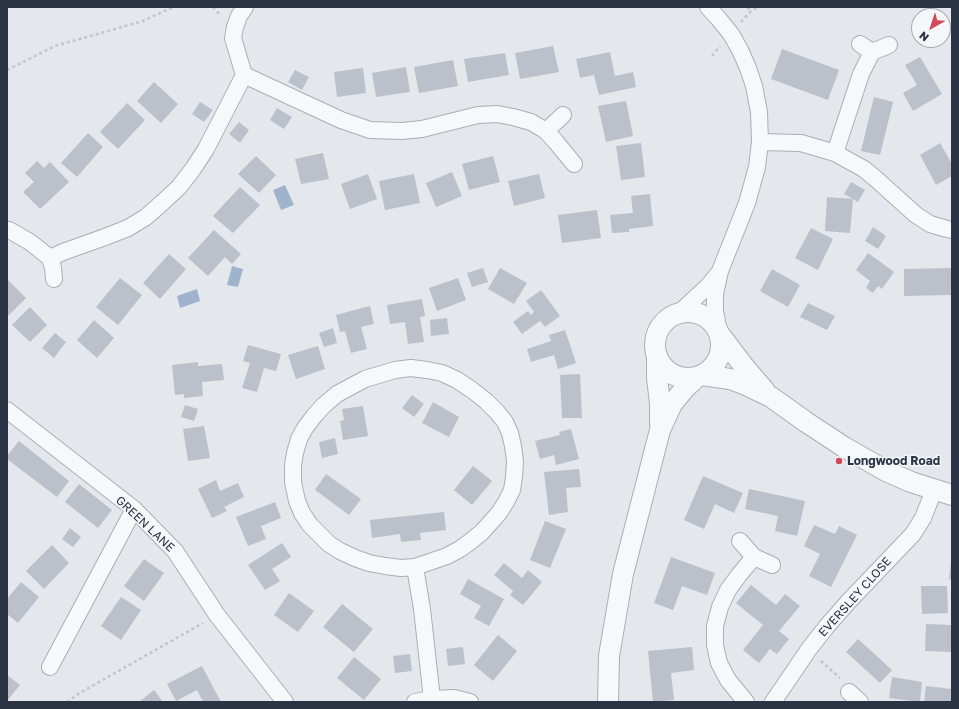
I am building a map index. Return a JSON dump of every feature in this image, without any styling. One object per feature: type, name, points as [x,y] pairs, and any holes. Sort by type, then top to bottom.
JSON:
[{"type":"street","points":[[50,258],[128,228],[146,217],[184,181],[206,149],[244,75],[233,38],[239,16],[245,7]]},
{"type":"street","points":[[608,702],[609,656],[624,574],[660,430],[672,404],[686,387],[699,376],[710,370],[716,363],[720,354],[721,345],[715,312],[715,294],[720,271],[747,203],[757,167],[760,142],[759,112],[754,86],[748,68],[731,34],[708,7]]},
{"type":"street","points":[[835,153],[861,74],[866,48],[889,45]]},
{"type":"street","points":[[244,75],[340,120],[370,130],[402,131],[422,129],[478,115],[497,114],[514,117],[531,122],[546,131],[574,164]]},
{"type":"street","points":[[546,131],[563,115]]},
{"type":"street","points":[[760,142],[801,142],[835,153],[864,169],[916,216],[930,224],[952,230]]},
{"type":"street","points":[[9,230],[30,242],[50,258],[54,279]]},
{"type":"street","points":[[660,430],[660,403],[655,344],[657,333],[662,324],[670,317],[680,312],[708,286],[720,271]]},
{"type":"street","points":[[680,312],[690,311],[699,313],[715,324],[720,334],[746,369],[771,397]]},
{"type":"street","points":[[657,355],[661,364],[668,371],[677,376],[687,378],[699,376],[730,380],[741,383],[771,397],[806,422],[886,471],[911,482],[943,493]]},
{"type":"street","points":[[411,368],[442,373],[457,380],[486,401],[505,422],[510,433],[515,461],[512,490],[506,502],[491,523],[460,549],[447,556],[415,567],[396,567],[369,563],[340,551],[329,544],[310,525],[302,513],[297,501],[293,482],[293,465],[299,439],[305,428],[324,405],[337,394],[365,379],[395,370],[411,368]]},
{"type":"street","name":"GREEN LANE","points":[[7,410],[134,509],[175,551],[217,615],[285,702]]},
{"type":"street","name":"EVERSLEY CLOSE","points":[[772,702],[809,649],[849,602],[913,534],[923,518],[943,493]]},
{"type":"street","points":[[50,667],[134,509]]},
{"type":"street","points":[[740,541],[754,557],[772,565]]},
{"type":"street","points":[[746,702],[728,680],[719,663],[715,645],[715,626],[720,607],[728,590],[739,574],[754,557]]},
{"type":"street","points":[[415,567],[422,609],[432,699]]},
{"type":"street","points":[[416,702],[432,699],[454,698],[470,702]]},
{"type":"path","points":[[7,70],[55,46],[143,21],[173,7]]},
{"type":"path","points":[[748,7],[750,12]]},
{"type":"path","points":[[67,702],[78,694],[217,615]]},
{"type":"path","points":[[809,649],[841,679],[855,697]]},
{"type":"water","points":[[285,185],[294,205],[281,210],[273,190]]},
{"type":"water","points":[[232,266],[243,269],[238,287],[227,285]]},
{"type":"water","points":[[197,289],[200,301],[180,308],[177,296]]},
{"type":"building","points":[[553,46],[559,72],[520,79],[515,53]]},
{"type":"building","points":[[782,49],[839,70],[828,100],[771,79]]},
{"type":"building","points":[[610,52],[615,76],[633,72],[636,87],[599,95],[594,75],[580,78],[576,59]]},
{"type":"building","points":[[505,53],[509,75],[468,82],[464,59]]},
{"type":"building","points":[[920,57],[942,94],[913,111],[903,93],[917,85],[905,65]]},
{"type":"building","points":[[453,60],[458,86],[419,93],[414,67]]},
{"type":"building","points":[[406,67],[410,92],[376,97],[372,73]]},
{"type":"building","points":[[363,68],[366,93],[337,97],[334,72]]},
{"type":"building","points":[[295,70],[309,77],[302,90],[288,82]]},
{"type":"building","points":[[154,82],[178,104],[161,123],[137,101]]},
{"type":"building","points":[[874,97],[893,102],[880,155],[861,151]]},
{"type":"building","points":[[626,101],[633,136],[606,142],[598,106]]},
{"type":"building","points":[[200,102],[213,110],[204,122],[192,114]]},
{"type":"building","points":[[127,103],[145,120],[118,149],[100,132]]},
{"type":"building","points":[[277,108],[292,117],[284,129],[270,120]]},
{"type":"building","points":[[239,122],[249,130],[240,143],[229,134]]},
{"type":"building","points":[[88,133],[103,147],[77,177],[61,163]]},
{"type":"building","points":[[641,143],[645,177],[621,180],[616,146]]},
{"type":"building","points":[[940,143],[952,164],[952,176],[936,185],[920,155]]},
{"type":"building","points":[[323,153],[329,179],[301,184],[295,159]]},
{"type":"building","points":[[256,156],[276,175],[259,193],[238,174]]},
{"type":"building","points":[[493,156],[500,182],[469,190],[462,164]]},
{"type":"building","points":[[37,161],[44,168],[50,162],[69,182],[40,209],[23,192],[34,182],[25,173]]},
{"type":"building","points":[[452,172],[462,196],[436,207],[426,183]]},
{"type":"building","points":[[368,174],[377,199],[350,209],[341,184]]},
{"type":"building","points":[[414,174],[420,203],[385,210],[379,181]]},
{"type":"building","points":[[539,174],[545,198],[514,206],[508,181]]},
{"type":"building","points":[[851,182],[865,190],[858,202],[844,194]]},
{"type":"building","points":[[240,187],[260,205],[233,233],[213,216]]},
{"type":"building","points":[[650,194],[653,226],[629,229],[629,232],[612,233],[610,215],[633,213],[631,196]]},
{"type":"building","points":[[827,197],[853,199],[850,233],[825,231]]},
{"type":"building","points":[[597,210],[601,238],[562,243],[558,215]]},
{"type":"building","points":[[873,227],[886,236],[878,249],[865,241]]},
{"type":"building","points":[[811,228],[833,239],[818,270],[795,258]]},
{"type":"building","points":[[214,230],[241,254],[232,264],[225,257],[208,276],[188,258]]},
{"type":"building","points":[[868,253],[894,272],[882,289],[878,286],[873,293],[866,288],[870,281],[856,270]]},
{"type":"building","points":[[169,254],[186,269],[160,299],[143,283]]},
{"type":"building","points":[[483,268],[488,282],[472,287],[467,273]]},
{"type":"building","points":[[500,268],[527,283],[514,304],[488,289]]},
{"type":"building","points":[[952,268],[952,295],[904,296],[904,269]]},
{"type":"building","points":[[772,269],[800,285],[788,307],[760,291]]},
{"type":"building","points":[[120,278],[142,295],[118,325],[96,307]]},
{"type":"building","points":[[458,278],[466,300],[437,311],[429,288]]},
{"type":"building","points":[[7,279],[26,298],[8,316],[7,315]]},
{"type":"building","points":[[541,290],[560,316],[545,327],[540,321],[522,334],[513,322],[528,311],[531,315],[534,312],[526,301]]},
{"type":"building","points":[[422,299],[425,316],[420,317],[424,342],[408,344],[405,322],[390,324],[387,305]]},
{"type":"building","points":[[808,303],[835,316],[827,330],[800,317]]},
{"type":"building","points":[[370,306],[374,324],[361,327],[367,349],[351,353],[345,331],[340,332],[336,315]]},
{"type":"building","points":[[30,307],[47,325],[30,342],[12,325]]},
{"type":"building","points":[[447,318],[449,334],[431,336],[430,320]]},
{"type":"building","points":[[94,320],[114,338],[97,358],[77,340]]},
{"type":"building","points":[[333,328],[337,343],[324,347],[319,333]]},
{"type":"building","points":[[565,330],[576,363],[558,369],[554,355],[531,362],[527,349],[551,341],[549,335]]},
{"type":"building","points":[[55,333],[66,342],[54,358],[42,348]]},
{"type":"building","points":[[248,345],[281,354],[276,371],[264,368],[257,392],[242,388],[250,363],[243,361]]},
{"type":"building","points":[[318,346],[325,369],[296,379],[288,355]]},
{"type":"building","points":[[198,362],[198,366],[222,364],[224,380],[202,382],[203,396],[184,398],[184,394],[175,395],[172,365]]},
{"type":"building","points":[[580,374],[582,418],[562,418],[560,375]]},
{"type":"building","points":[[412,395],[424,404],[414,417],[402,408]]},
{"type":"building","points":[[433,402],[459,417],[449,437],[422,423]]},
{"type":"building","points":[[185,405],[198,409],[194,421],[181,417]]},
{"type":"building","points":[[363,406],[368,436],[343,440],[340,421],[344,420],[342,409]]},
{"type":"building","points":[[204,426],[210,458],[188,461],[183,429]]},
{"type":"building","points":[[571,429],[579,459],[556,465],[554,455],[540,459],[535,441],[560,435],[559,432]]},
{"type":"building","points":[[335,438],[338,454],[322,458],[319,442]]},
{"type":"building","points":[[19,441],[69,481],[57,497],[7,459],[7,456]]},
{"type":"building","points":[[473,466],[492,481],[472,505],[454,490]]},
{"type":"building","points":[[579,469],[581,487],[566,488],[568,512],[549,515],[544,472]]},
{"type":"building","points":[[326,474],[361,499],[349,515],[315,490]]},
{"type":"building","points":[[703,476],[743,493],[734,513],[715,504],[704,529],[684,520]]},
{"type":"building","points":[[216,480],[220,491],[238,483],[244,497],[224,507],[227,511],[212,518],[198,489]]},
{"type":"building","points":[[79,484],[112,510],[98,528],[65,502]]},
{"type":"building","points":[[749,489],[805,501],[797,536],[775,531],[778,516],[745,509]]},
{"type":"building","points":[[275,502],[281,518],[261,526],[266,539],[248,546],[236,517]]},
{"type":"building","points":[[444,512],[446,530],[420,533],[421,540],[401,542],[400,534],[372,538],[370,520]]},
{"type":"building","points":[[545,521],[566,529],[550,568],[530,560]]},
{"type":"building","points":[[814,525],[835,534],[839,526],[857,535],[831,587],[809,576],[820,554],[804,546]]},
{"type":"building","points":[[70,528],[81,537],[73,547],[62,539]]},
{"type":"building","points":[[282,543],[291,557],[272,569],[280,581],[265,590],[248,565]]},
{"type":"building","points":[[52,545],[69,563],[44,589],[26,571]]},
{"type":"building","points":[[671,557],[715,573],[707,595],[682,586],[673,610],[654,603]]},
{"type":"building","points":[[144,559],[164,573],[144,601],[124,586]]},
{"type":"building","points":[[952,561],[952,580],[949,579]]},
{"type":"building","points":[[504,563],[522,578],[528,570],[542,582],[523,605],[510,595],[513,591],[494,575]]},
{"type":"building","points":[[468,579],[504,599],[489,626],[474,618],[481,606],[460,594]]},
{"type":"building","points":[[21,582],[39,597],[18,623],[7,614],[7,599]]},
{"type":"building","points":[[751,585],[776,605],[785,594],[800,606],[779,631],[789,639],[777,654],[770,649],[759,663],[743,650],[763,625],[736,603]]},
{"type":"building","points":[[921,586],[947,586],[948,613],[922,614]]},
{"type":"building","points":[[289,593],[314,611],[298,632],[274,615]]},
{"type":"building","points":[[121,597],[141,610],[121,640],[101,626]]},
{"type":"building","points":[[342,604],[373,629],[354,652],[323,627]]},
{"type":"building","points":[[926,624],[952,625],[952,652],[925,651]]},
{"type":"building","points":[[498,635],[517,651],[493,681],[474,665]]},
{"type":"building","points":[[858,639],[892,670],[880,683],[846,652]]},
{"type":"building","points":[[463,647],[465,664],[448,666],[446,649]]},
{"type":"building","points":[[692,647],[694,670],[671,673],[674,700],[653,702],[648,651]]},
{"type":"building","points":[[410,654],[412,671],[395,673],[393,656]]},
{"type":"building","points":[[354,657],[381,679],[364,700],[337,678]]},
{"type":"building","points":[[202,666],[221,702],[203,702],[197,690],[176,701],[167,684]]},
{"type":"building","points":[[7,675],[20,685],[7,701]]},
{"type":"building","points":[[892,677],[922,682],[920,702],[889,698]]},
{"type":"building","points":[[926,686],[952,689],[952,702],[924,702]]},
{"type":"building","points":[[154,690],[163,702],[139,702]]},
{"type":"place","name":"Longwood Road","points":[[839,461]]}]
